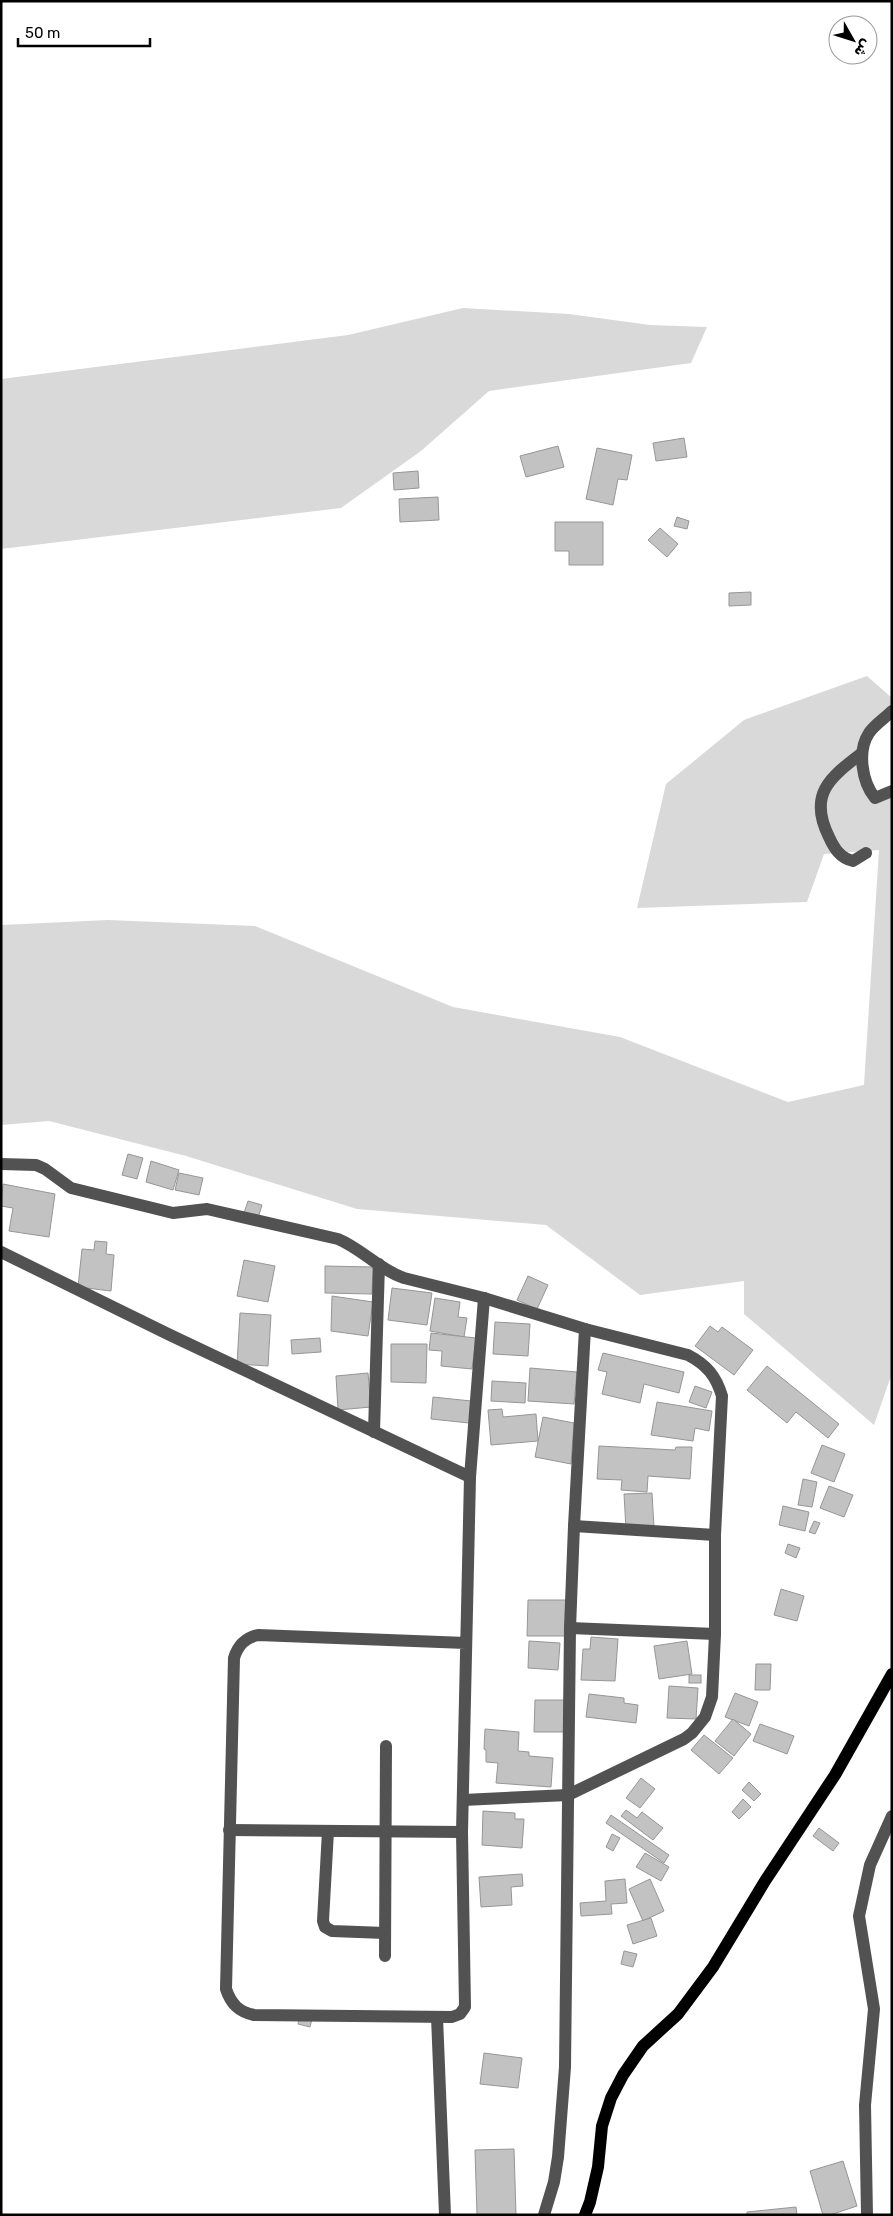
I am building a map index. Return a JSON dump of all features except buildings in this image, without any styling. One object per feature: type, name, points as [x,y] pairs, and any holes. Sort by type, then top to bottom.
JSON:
[{"type":"main road","points":[[585,2215],[598,2166],[602,2126],[611,2098],[623,2075],[644,2046],[678,2014],[713,1967],[765,1881],[835,1774],[892,1674]]},
{"type":"street","points":[[892,711],[869,733],[862,753],[868,789],[875,798],[892,791]]},
{"type":"street","points":[[862,753],[841,769],[828,785],[821,799],[819,812],[833,847],[844,859],[852,861],[866,853]]},
{"type":"street","points":[[1,1164],[36,1164],[71,1188],[173,1213],[207,1209],[338,1238],[353,1245],[379,1264],[404,1278],[484,1298],[585,1329],[688,1355],[701,1362],[711,1371],[718,1382],[722,1396],[715,1535],[715,1634],[709,1707],[705,1717],[692,1733],[684,1739],[568,1795],[463,1800]]},
{"type":"street","points":[[1,1252],[179,1340],[470,1477]]},
{"type":"street","points":[[374,1432],[379,1264]]},
{"type":"street","points":[[466,1643],[258,1635],[245,1640],[240,1645],[234,1658],[226,1989],[236,2007],[254,2015],[437,2017],[456,2016],[463,2011],[466,2003],[462,1832],[470,1477],[484,1298]]},
{"type":"street","points":[[544,2215],[558,2157],[565,2067],[570,1628],[585,1329]]},
{"type":"street","points":[[574,1526],[715,1535]]},
{"type":"street","points":[[570,1628],[715,1634]]},
{"type":"street","points":[[385,1956],[386,1746]]},
{"type":"street","points":[[867,2215],[865,2105],[874,2009],[859,1916],[870,1865],[892,1816]]},
{"type":"street","points":[[229,1830],[462,1832]]},
{"type":"street","points":[[328,1831],[323,1921],[325,1926],[332,1931],[385,1933]]},
{"type":"street","points":[[437,2017],[445,2215]]},
{"type":"shaded area","points":[[463,308],[569,314],[650,325],[707,327],[691,363],[489,391],[421,451],[341,508],[1,549],[1,379],[348,335]]},
{"type":"shaded area","points":[[867,676],[892,698],[892,711],[862,753],[874,797],[892,791],[892,1373],[874,1425],[744,1314],[744,1281],[640,1295],[546,1225],[357,1209],[186,1156],[49,1121],[1,1125],[1,925],[108,920],[255,926],[453,1007],[620,1037],[788,1102],[864,1085],[879,850],[824,854],[807,902],[637,908],[666,784],[744,720]]}]
